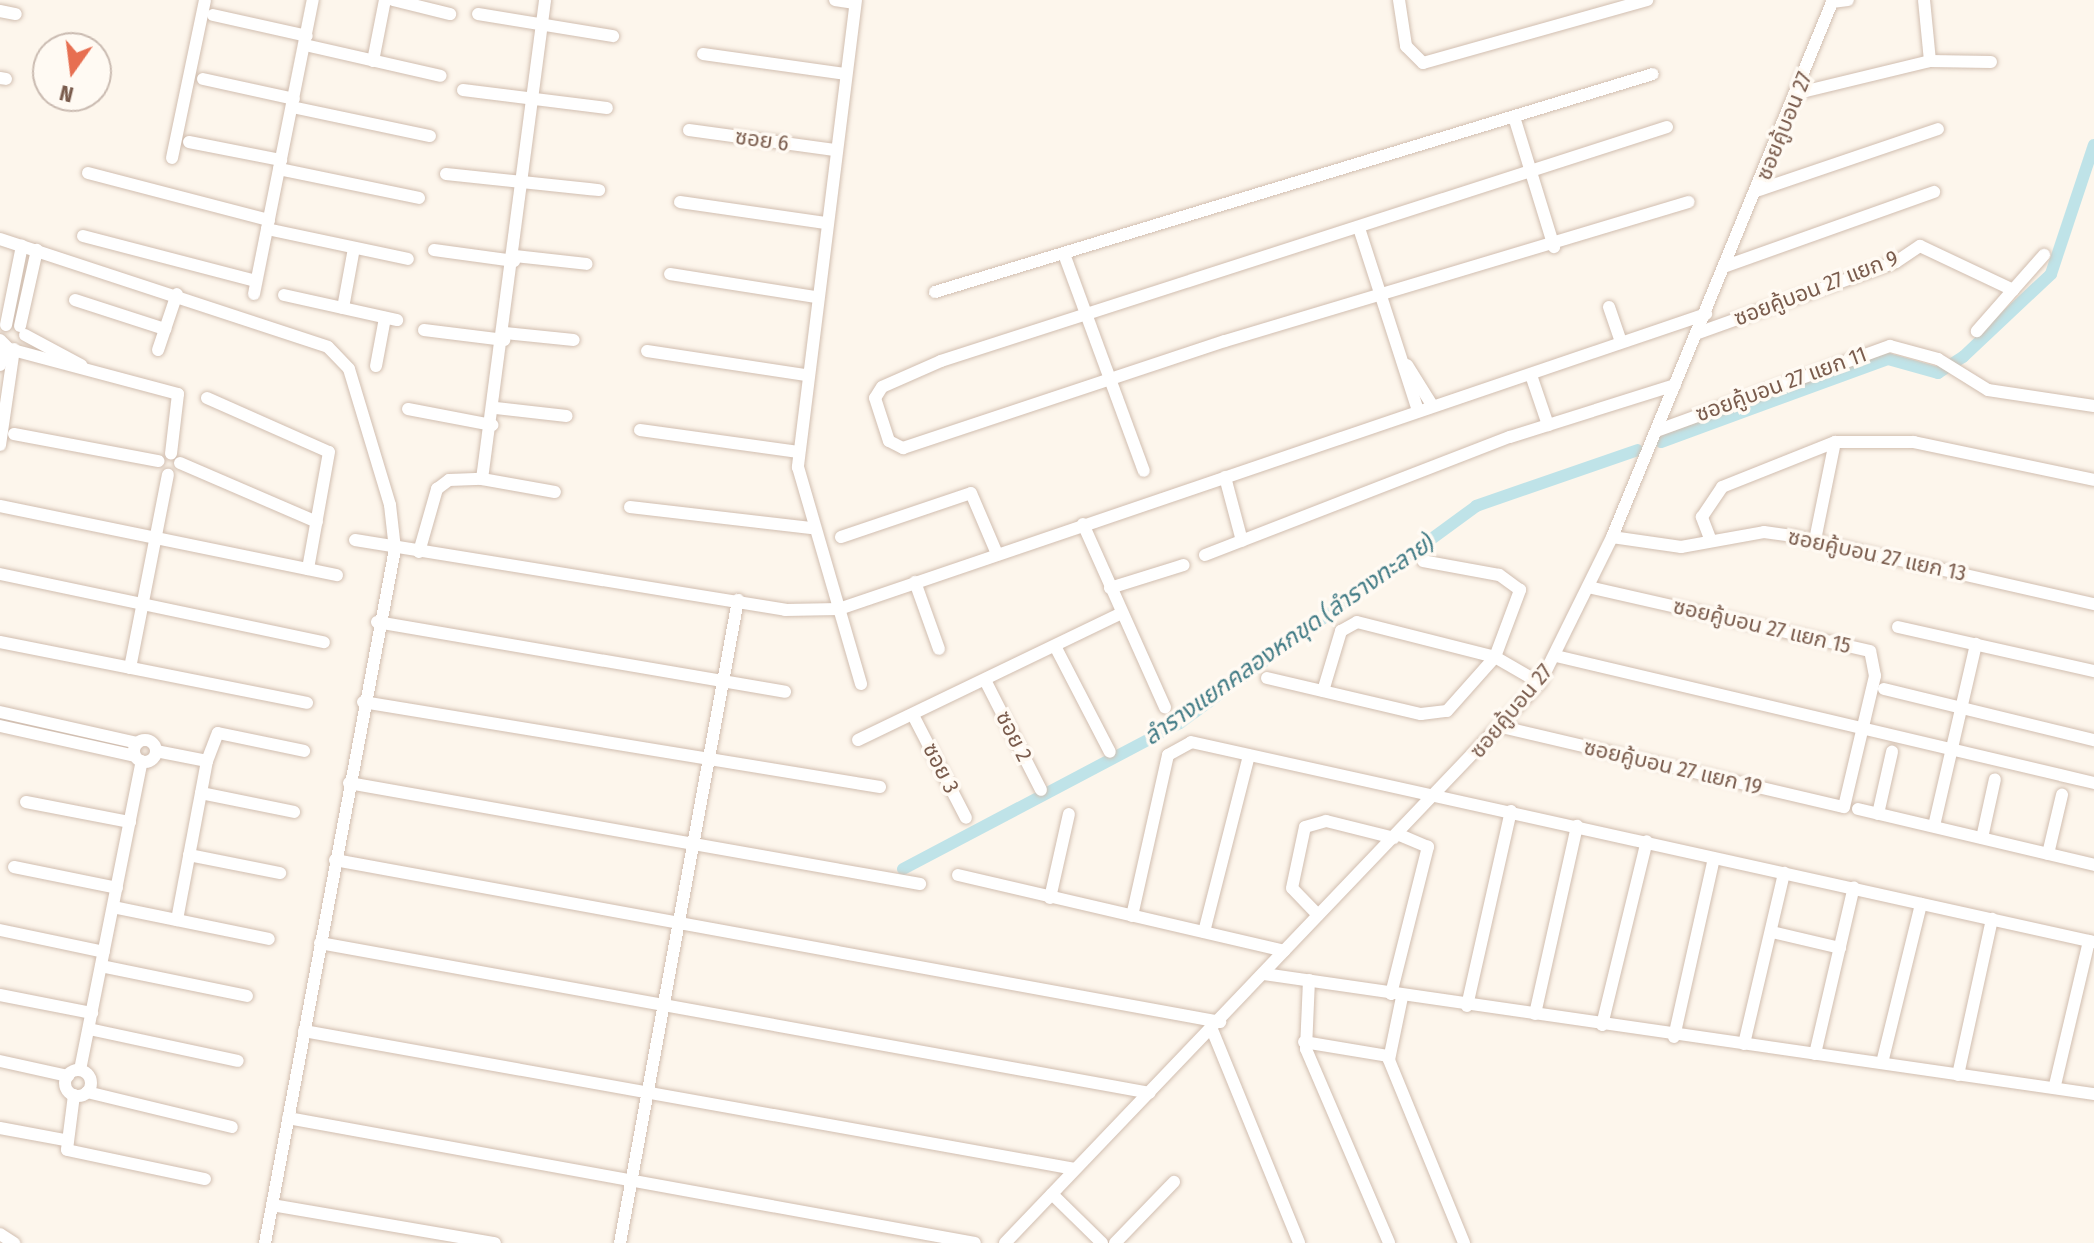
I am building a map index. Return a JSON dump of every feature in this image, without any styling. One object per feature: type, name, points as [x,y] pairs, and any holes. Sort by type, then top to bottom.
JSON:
[{"type":"street","points":[[172,158],[205,0]]},
{"type":"street","points":[[83,236],[255,288],[313,0]]},
{"type":"street","points":[[373,61],[385,0]]},
{"type":"street","points":[[393,0],[450,14]]},
{"type":"street","points":[[482,479],[496,408],[545,0]]},
{"type":"street","points":[[835,0],[855,2],[798,452],[811,528],[861,684]]},
{"type":"street","points":[[1399,0],[1406,46],[1423,63],[1647,0]]},
{"type":"street","points":[[1832,1],[1848,0]]},
{"type":"street","points":[[1924,0],[1930,61]]},
{"type":"street","name":"ซอยคู้บอน 27","points":[[1005,1243],[1216,1027],[1284,951],[1502,727],[1540,683],[1556,656],[1612,537],[1759,190],[1832,1]]},
{"type":"street","points":[[0,11],[16,14]]},
{"type":"street","points":[[478,14],[542,28],[613,36]]},
{"type":"street","points":[[213,15],[373,61],[441,76]]},
{"type":"street","points":[[703,54],[845,74]]},
{"type":"street","points":[[1798,93],[1930,61],[1991,62]]},
{"type":"street","points":[[935,292],[1515,120],[1653,74]]},
{"type":"street","points":[[203,79],[430,136]]},
{"type":"street","points":[[463,90],[607,108]]},
{"type":"street","points":[[1515,120],[1554,247]]},
{"type":"street","points":[[1667,127],[1087,318],[941,361],[878,389],[889,441],[903,448],[1110,379],[1554,247],[1689,202]]},
{"type":"street","points":[[1759,190],[1938,129]]},
{"type":"street","name":"ซอย 6","points":[[689,130],[835,150]]},
{"type":"street","points":[[189,142],[419,198]]},
{"type":"street","points":[[88,173],[268,225],[408,259]]},
{"type":"street","points":[[446,174],[599,190]]},
{"type":"street","points":[[1726,266],[1934,192]]},
{"type":"street","points":[[680,202],[825,223]]},
{"type":"street","points":[[1359,228],[1407,365],[1418,411]]},
{"type":"street","points":[[0,239],[299,333],[340,358],[381,471],[395,549],[377,622],[265,1243]]},
{"type":"street","points":[[22,246],[3,329],[23,330],[81,365]]},
{"type":"street","name":"ซอยคู้บอน 27 แยก 9","points":[[1698,333],[1896,262],[1920,246],[2013,290]]},
{"type":"street","points":[[343,308],[354,248]]},
{"type":"street","points":[[0,365],[23,330],[37,250]]},
{"type":"street","points":[[434,250],[587,264]]},
{"type":"street","points":[[1064,254],[1144,471]]},
{"type":"street","points":[[1977,331],[2044,255]]},
{"type":"street","points":[[670,274],[816,297]]},
{"type":"street","points":[[158,350],[177,294]]},
{"type":"street","points":[[284,295],[391,319],[376,366]]},
{"type":"street","points":[[75,300],[165,329]]},
{"type":"street","points":[[1609,307],[1621,342]]},
{"type":"street","points":[[355,540],[395,549],[806,612],[839,609],[1706,314]]},
{"type":"street","points":[[424,330],[574,340]]},
{"type":"street","points":[[10,346],[178,394],[175,458],[168,475],[130,668]]},
{"type":"street","points":[[0,445],[10,346]]},
{"type":"street","name":"ซอยคู้บอน 27 แยก 11","points":[[1656,431],[1875,349],[1910,349],[1938,359],[1965,379],[1988,390],[2091,406]]},
{"type":"street","points":[[647,351],[806,375]]},
{"type":"street","points":[[1407,365],[1432,405]]},
{"type":"street","points":[[1531,375],[1548,425]]},
{"type":"street","points":[[1205,555],[1548,425],[1675,385]]},
{"type":"street","points":[[207,398],[329,452],[308,569]]},
{"type":"street","points":[[496,408],[567,416]]},
{"type":"street","points":[[408,409],[492,425]]},
{"type":"street","points":[[640,430],[798,452]]},
{"type":"street","points":[[14,434],[158,461],[175,458],[317,522]]},
{"type":"street","points":[[1815,540],[1835,442]]},
{"type":"street","points":[[1711,541],[1702,517],[1722,487],[1835,442],[1914,442],[2094,480]]},
{"type":"street","points":[[158,461],[168,475]]},
{"type":"street","points":[[1225,477],[1242,541]]},
{"type":"street","points":[[419,552],[440,485],[482,479],[555,492]]},
{"type":"street","points":[[841,537],[971,493],[997,554]]},
{"type":"street","points":[[0,506],[337,575]]},
{"type":"street","points":[[630,507],[811,528]]},
{"type":"street","points":[[1083,524],[1165,707]]},
{"type":"street","name":"ซอยคู้บอน 27 แยก 13","points":[[1612,537],[1661,546],[1764,532],[1815,540],[2094,604]]},
{"type":"street","points":[[1267,678],[1437,716],[1495,657],[1520,600],[1516,582],[1423,561]]},
{"type":"street","points":[[1110,588],[1184,565]]},
{"type":"street","points":[[0,574],[324,642]]},
{"type":"street","points":[[915,582],[939,649]]},
{"type":"street","name":"ซอยคู้บอน 27 แยก 15","points":[[1589,587],[1870,651],[1877,665],[1862,729],[1851,808]]},
{"type":"street","points":[[620,1243],[738,600]]},
{"type":"street","points":[[858,740],[915,719],[1122,613]]},
{"type":"street","points":[[377,622],[785,692]]},
{"type":"street","points":[[1323,691],[1348,623],[1495,657],[1540,683]]},
{"type":"street","points":[[1898,627],[2094,671]]},
{"type":"street","points":[[0,642],[307,703]]},
{"type":"street","points":[[1934,826],[1976,644]]},
{"type":"street","points":[[1055,646],[1110,752]]},
{"type":"street","points":[[1556,656],[2094,783]]},
{"type":"street","name":"ซอย 2","points":[[986,682],[1041,790]]},
{"type":"street","points":[[1884,689],[2094,740]]},
{"type":"street","points":[[363,702],[707,762],[880,787]]},
{"type":"street","points":[[1,719],[138,753],[156,751],[207,761]]},
{"type":"street","name":"ซอย 3","points":[[915,719],[966,818]]},
{"type":"street","name":"ซอยคู้บอน 27 แยก 19","points":[[1502,727],[2094,865]]},
{"type":"street","points":[[177,920],[207,761],[218,733],[304,751]]},
{"type":"street","points":[[81,1094],[74,1073],[89,1029],[130,822],[138,753],[151,742],[156,751]]},
{"type":"street","points":[[1132,916],[1168,755],[1191,742],[2092,941],[2055,1085]]},
{"type":"street","points":[[1878,814],[1892,752]]},
{"type":"street","points":[[1204,932],[1249,756]]},
{"type":"street","points":[[1982,838],[1995,779]]},
{"type":"street","points":[[349,783],[920,884]]},
{"type":"street","points":[[201,793],[294,812]]},
{"type":"street","points":[[2048,854],[2062,795]]},
{"type":"street","points":[[26,802],[130,822]]},
{"type":"street","points":[[1467,1006],[1511,811]]},
{"type":"street","points":[[1050,898],[1069,814]]},
{"type":"street","points":[[1318,915],[1292,888],[1305,827],[1326,821],[1396,836],[1428,847],[1397,996],[1389,1056],[1458,1241]]},
{"type":"street","points":[[1535,1014],[1577,826]]},
{"type":"street","points":[[1602,1025],[1647,841]]},
{"type":"street","points":[[189,855],[280,873]]},
{"type":"street","points":[[1674,1037],[1714,858]]},
{"type":"street","points":[[335,860],[1216,1027],[1299,1243]]},
{"type":"street","points":[[14,867],[117,888]]},
{"type":"street","points":[[1744,1044],[1784,873]]},
{"type":"street","points":[[958,875],[1284,951]]},
{"type":"street","points":[[1815,1054],[1854,887]]},
{"type":"street","points":[[1882,1063],[1921,904]]},
{"type":"street","points":[[113,907],[269,939]]},
{"type":"street","points":[[1958,1075],[1992,919]]},
{"type":"street","points":[[0,930],[104,952]]},
{"type":"street","points":[[1772,932],[1840,948]]},
{"type":"street","points":[[320,943],[1150,1093]]},
{"type":"street","points":[[101,966],[247,996]]},
{"type":"street","points":[[1264,974],[1674,1037],[2055,1085],[2094,1094]]},
{"type":"street","points":[[1309,980],[1304,1042],[1389,1243]]},
{"type":"street","points":[[0,995],[92,1013]]},
{"type":"street","points":[[89,1029],[238,1061]]},
{"type":"street","points":[[304,1031],[1075,1169]]},
{"type":"street","points":[[1304,1042],[1389,1056]]},
{"type":"street","points":[[0,1061],[74,1073],[91,1079],[81,1094],[64,1140],[67,1150],[83,1157],[205,1179]]},
{"type":"street","points":[[81,1094],[232,1127]]},
{"type":"street","points":[[288,1118],[629,1183],[975,1243]]},
{"type":"street","points":[[0,1128],[64,1140]]},
{"type":"street","points":[[1115,1243],[1174,1182]]},
{"type":"street","points":[[1052,1194],[1102,1243]]},
{"type":"street","points":[[272,1205],[495,1243]]},
{"type":"street","points":[[0,1234],[14,1243]]},
{"type":"waterway","name":"ลำรางแยกคลองหกขุด (ลำรางทะลาย)","points":[[1661,442],[1888,359],[1938,373],[1963,357],[2051,274],[2094,145]]},
{"type":"waterway","name":"ลำรางแยกคลองหกขุด (ลำรางทะลาย)","points":[[903,869],[1180,723],[1476,506],[1638,450]]}]
